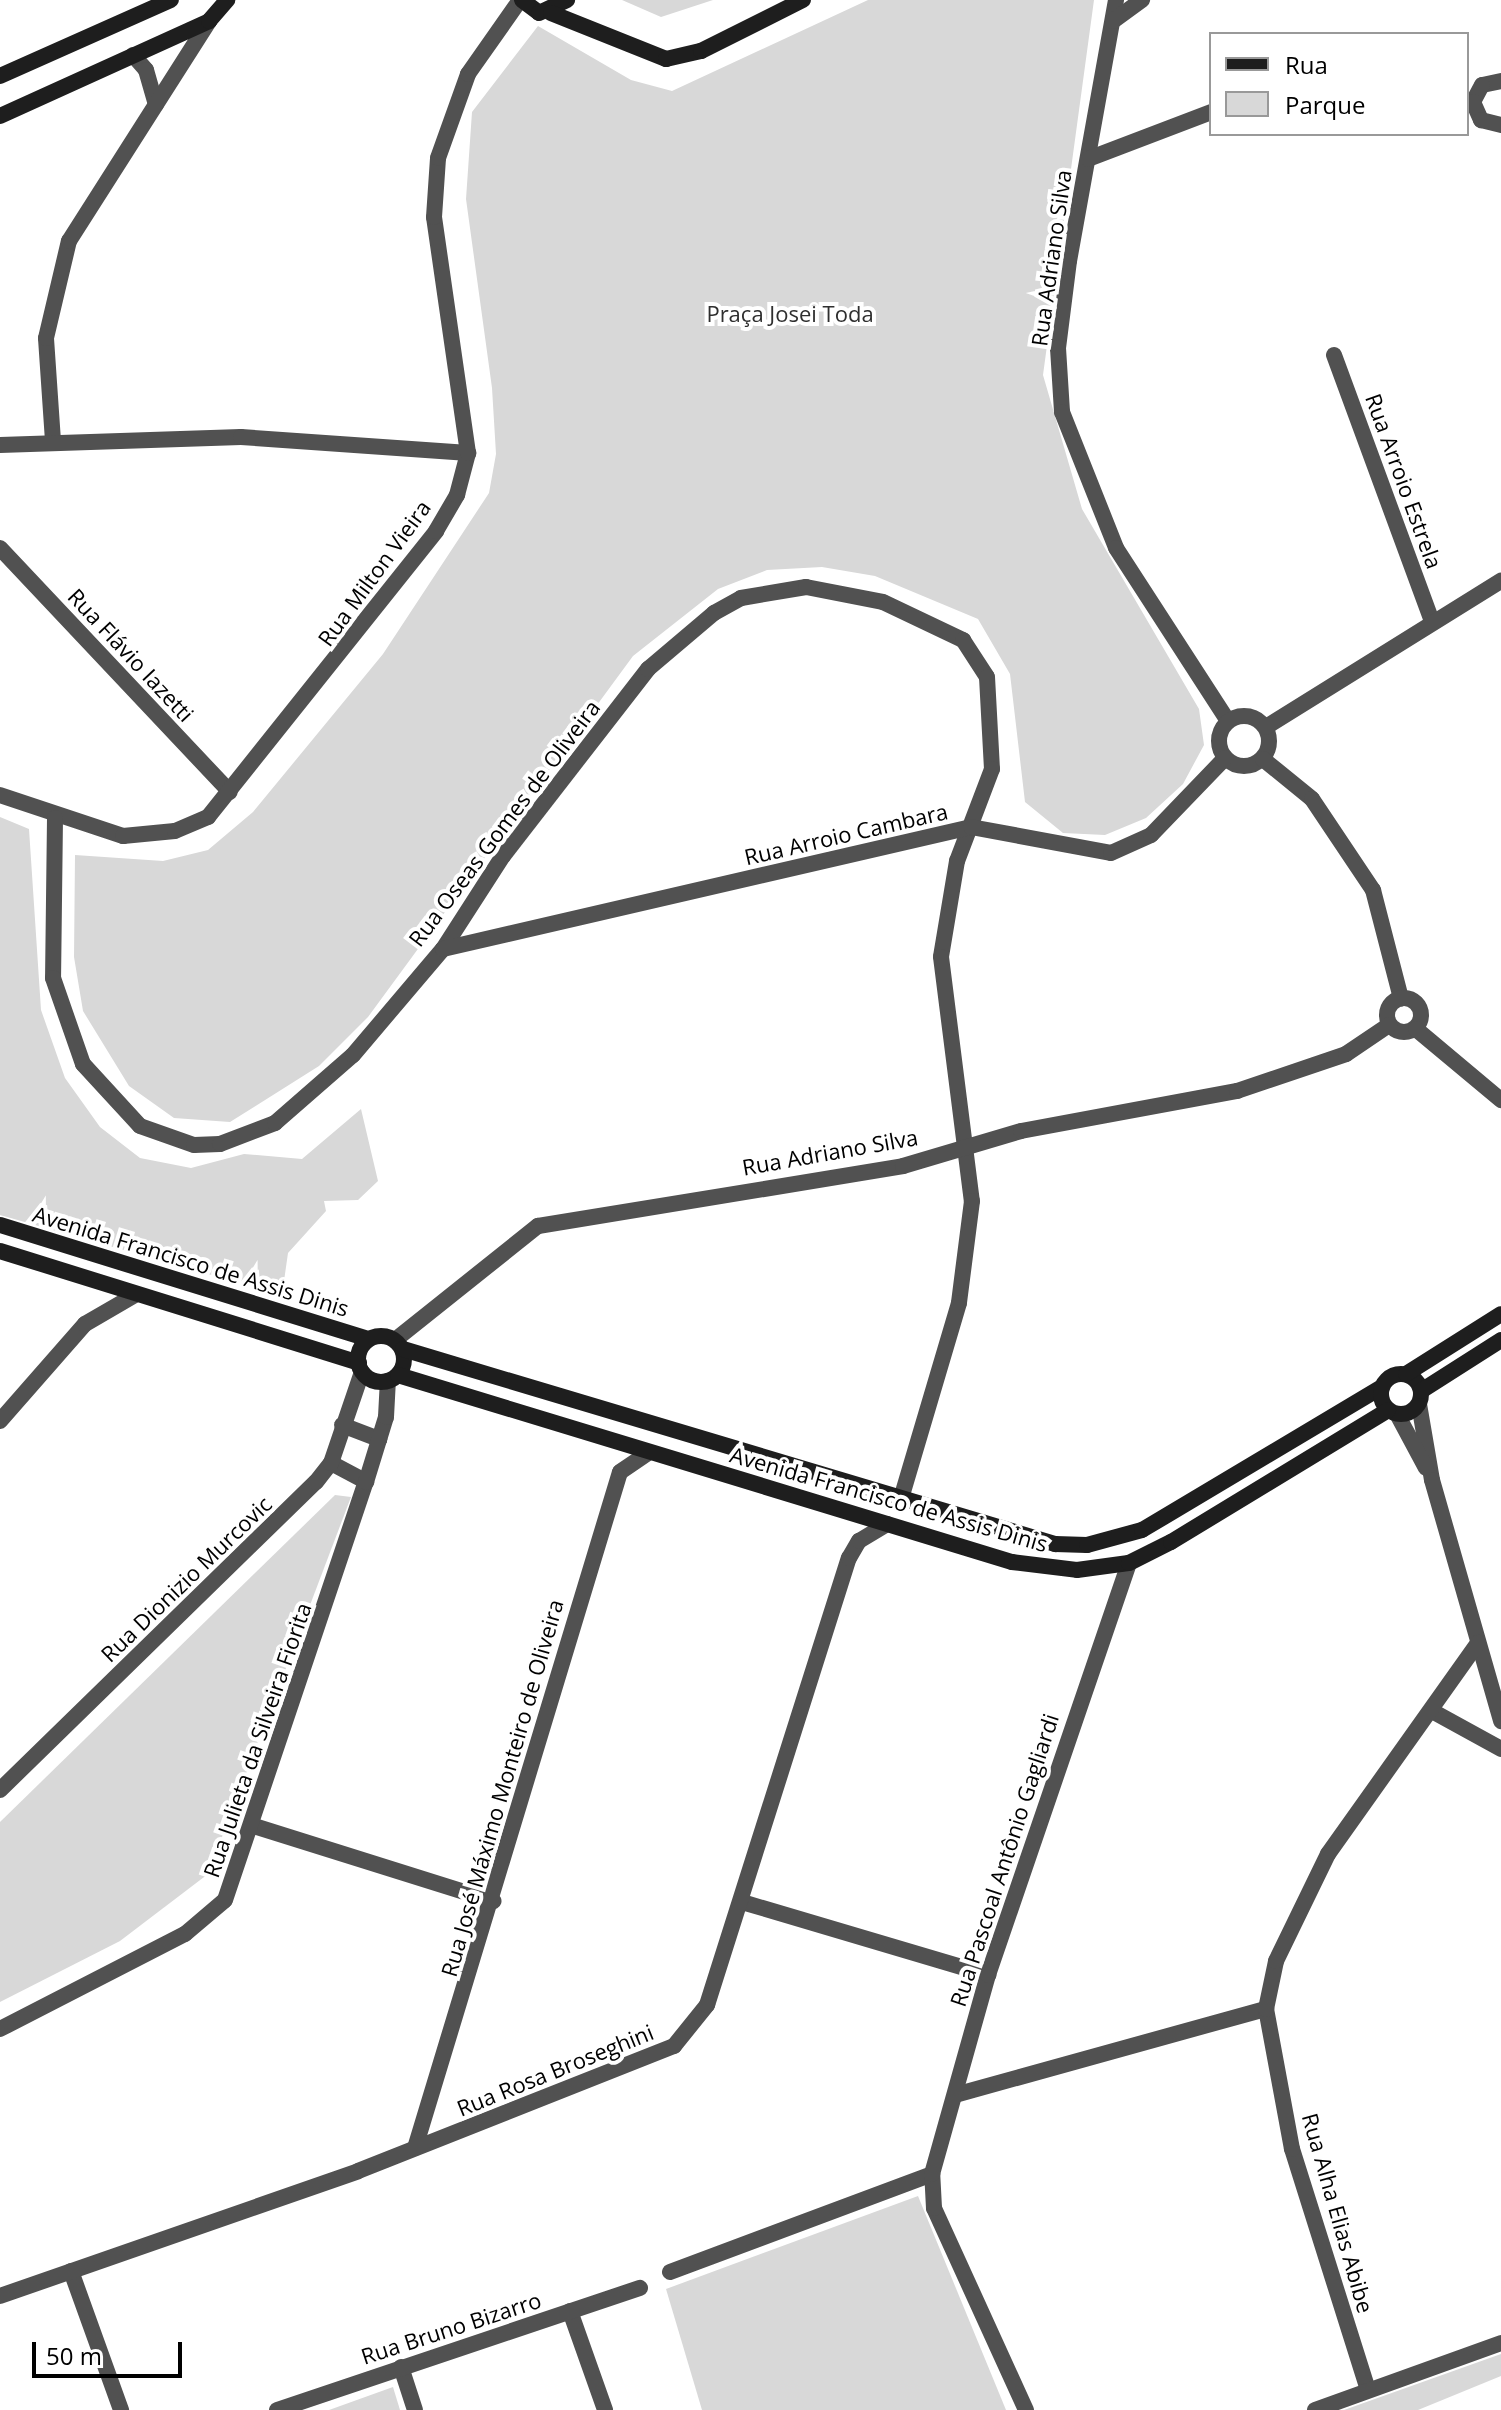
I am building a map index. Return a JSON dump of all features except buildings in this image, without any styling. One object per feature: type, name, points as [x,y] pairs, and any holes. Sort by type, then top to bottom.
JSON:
[{"type":"main road","points":[[0,76],[171,0]]},
{"type":"main road","points":[[0,116],[209,21],[227,0]]},
{"type":"main road","points":[[523,3],[561,6],[584,26],[666,59],[701,51],[803,0]]},
{"type":"main road","name":"Avenida Francisco de Assis Dinis","points":[[0,1225],[369,1339],[399,1344],[1027,1541],[1115,1540],[1406,1374]]},
{"type":"main road","name":"Avenida Francisco de Assis Dinis","points":[[0,1251],[393,1378],[1046,1568],[1129,1563],[1420,1397]]},
{"type":"main road","points":[[1501,1314],[1406,1374],[1420,1397],[1501,1340]]},
{"type":"main road","points":[[360,1367],[369,1339]]},
{"type":"main road","points":[[393,1378],[399,1344]]},
{"type":"main road","points":[[1382,1387],[1393,1412]]},
{"type":"street","name":"Rua Adriano Silva","points":[[1116,0],[1058,348],[1062,412],[1116,548],[1228,721]]},
{"type":"street","points":[[1113,21],[1142,0]]},
{"type":"street","name":"Rua Milton Vieira","points":[[0,795],[55,818],[123,836],[175,831],[208,817],[436,531],[457,495],[468,453],[434,217],[438,158],[468,74],[507,19],[523,3]]},
{"type":"street","points":[[53,441],[46,338],[52,289],[69,241],[209,21]]},
{"type":"street","points":[[133,55],[146,70],[156,105]]},
{"type":"street","points":[[1501,81],[1482,85],[1470,102],[1481,120],[1501,125]]},
{"type":"street","points":[[1088,159],[1209,113]]},
{"type":"street","name":"Rua Arroio Estrela","points":[[1334,355],[1432,622]]},
{"type":"street","points":[[0,445],[241,437],[468,453]]},
{"type":"street","name":"Rua Flávio Iazetti","points":[[0,548],[230,792]]},
{"type":"street","points":[[1266,727],[1501,581]]},
{"type":"street","name":"Rua Oseas Gomes de Oliveira","points":[[55,818],[50,929],[59,1008],[95,1082],[140,1126],[164,1137],[220,1144],[275,1123],[324,1085],[443,949],[503,856],[648,669],[714,613],[770,590],[806,587],[883,602],[942,627],[974,651],[987,677],[992,769],[957,861],[941,957],[972,1201],[959,1303],[901,1499]]},
{"type":"street","points":[[1263,759],[1251,766],[1225,758],[1221,732],[1228,721],[1242,716],[1266,727]]},
{"type":"street","points":[[1263,759],[1266,727]]},
{"type":"street","name":"Rua Arroio Cambara","points":[[443,949],[971,827],[1111,853],[1151,835],[1225,758]]},
{"type":"street","points":[[1263,759],[1312,799],[1373,890],[1401,998],[1420,1008],[1416,1029]]},
{"type":"street","points":[[1401,998],[1386,1014],[1389,1025],[1416,1029],[1501,1100]]},
{"type":"street","name":"Rua Adriano Silva","points":[[399,1344],[538,1226],[903,1166],[964,1147],[1279,1081],[1346,1054],[1389,1025]]},
{"type":"street","points":[[0,1421],[85,1324],[135,1295]]},
{"type":"street","name":"Rua Dionizio Murcovic","points":[[0,1790],[331,1463],[360,1367]]},
{"type":"street","name":"Rua Julieta da Silveira Fiorita","points":[[0,2029],[89,1988],[207,1919],[236,1881],[366,1482],[393,1378]]},
{"type":"street","points":[[1420,1397],[1432,1480],[1501,1721]]},
{"type":"street","points":[[1393,1412],[1432,1480]]},
{"type":"street","points":[[342,1425],[379,1439]]},
{"type":"street","name":"Rua José Máximo Monteiro de Oliveira","points":[[415,2148],[494,1901],[620,1472],[648,1453]]},
{"type":"street","points":[[331,1463],[366,1482]]},
{"type":"street","name":"Rua Rosa Broseghini","points":[[0,2296],[415,2148],[674,2046],[707,2005],[849,1558],[859,1541],[887,1524]]},
{"type":"street","name":"Rua Pascoal Antônio Gagliardi","points":[[932,2174],[988,1975],[1099,1640],[1129,1563]]},
{"type":"street","name":"Rua Alha Elias Abibe","points":[[1368,2390],[1292,2149],[1266,2009],[1276,1961],[1328,1854],[1478,1643]]},
{"type":"street","points":[[1432,1711],[1501,1749]]},
{"type":"street","points":[[254,1826],[494,1901]]},
{"type":"street","points":[[742,1902],[988,1975]]},
{"type":"street","points":[[955,2095],[1266,2009]]},
{"type":"street","points":[[670,2272],[932,2174],[934,2208],[1026,2410]]},
{"type":"street","points":[[71,2271],[121,2410]]},
{"type":"street","name":"Rua Bruno Bizarro","points":[[277,2410],[640,2288]]},
{"type":"street","points":[[570,2311],[605,2410]]},
{"type":"street","points":[[1315,2410],[1501,2343]]},
{"type":"street","points":[[401,2367],[415,2410]]},
{"type":"green space","points":[[622,0],[713,0],[661,17]]},
{"type":"green space","name":"Praça Josei Toda","points":[[868,0],[1094,0],[1043,375],[1082,509],[1199,709],[1204,745],[1183,784],[1146,818],[1105,835],[1063,833],[1025,802],[1010,674],[978,619],[875,576],[822,567],[767,570],[718,589],[633,656],[368,1017],[319,1066],[230,1122],[174,1118],[129,1086],[83,1011],[74,957],[75,855],[163,861],[208,850],[253,812],[383,654],[489,493],[496,454],[492,388],[466,199],[472,112],[538,26],[631,80],[672,91]]},
{"type":"green space","points":[[0,817],[29,829],[41,1010],[65,1078],[100,1127],[140,1158],[191,1168],[244,1154],[302,1159],[361,1109],[378,1181],[358,1200],[324,1201],[326,1211],[288,1253],[282,1295],[0,1215]]},
{"type":"green space","points":[[335,1495],[351,1497],[208,1874],[120,1941],[0,2002],[0,1822]]},
{"type":"green space","points":[[918,2196],[1006,2410],[702,2410],[666,2289]]},
{"type":"green space","points":[[1501,2354],[1501,2376],[1418,2410],[1344,2410]]},
{"type":"green space","points":[[393,2387],[400,2410],[329,2410]]}]
